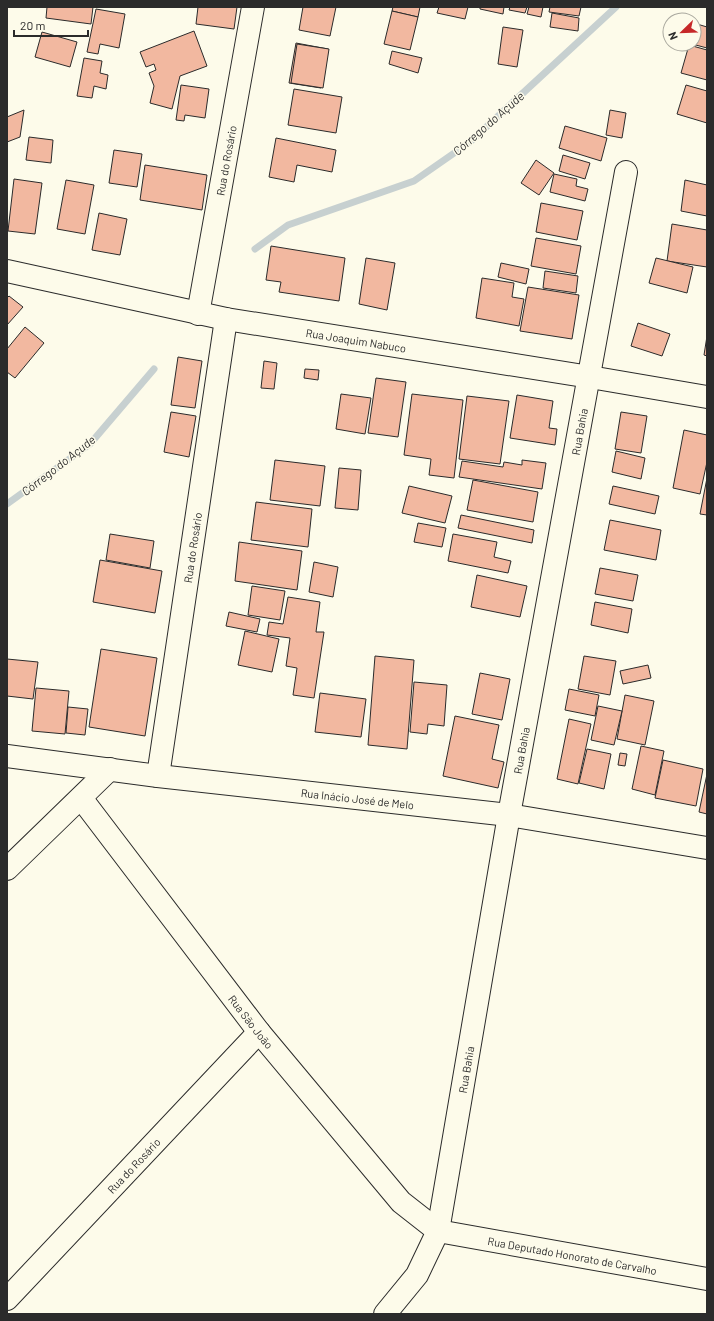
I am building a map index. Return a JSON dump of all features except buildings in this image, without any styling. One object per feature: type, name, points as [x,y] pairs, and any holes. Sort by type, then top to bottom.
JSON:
[{"type":"street","name":"Rua do Rosário","points":[[198,314],[253,7]]},
{"type":"street","name":"Rua Bahia","points":[[385,1314],[417,1275],[438,1231],[509,815],[590,377],[626,172]]},
{"type":"street","name":"Rua Joaquim Nabuco","points":[[7,271],[198,314],[707,397]]},
{"type":"street","name":"Rua do Rosário","points":[[158,776],[226,318]]},
{"type":"street","name":"Rua Inácio José de Melo","points":[[7,756],[158,776],[509,815],[707,848]]},
{"type":"street","points":[[7,869],[110,769]]},
{"type":"street","name":"Rua São João","points":[[81,798],[259,1032],[401,1202],[438,1231]]},
{"type":"street","name":"Rua do Rosário","points":[[7,1299],[259,1032]]},
{"type":"street","name":"Rua Deputado Honorato de Carvalho","points":[[438,1231],[707,1279]]},
{"type":"waterway","name":"Córrego do Açude","points":[[255,249],[288,225],[414,181],[470,142],[616,7]]},
{"type":"waterway","name":"Córrego do Açude","points":[[7,504],[90,444],[154,369]]}]
